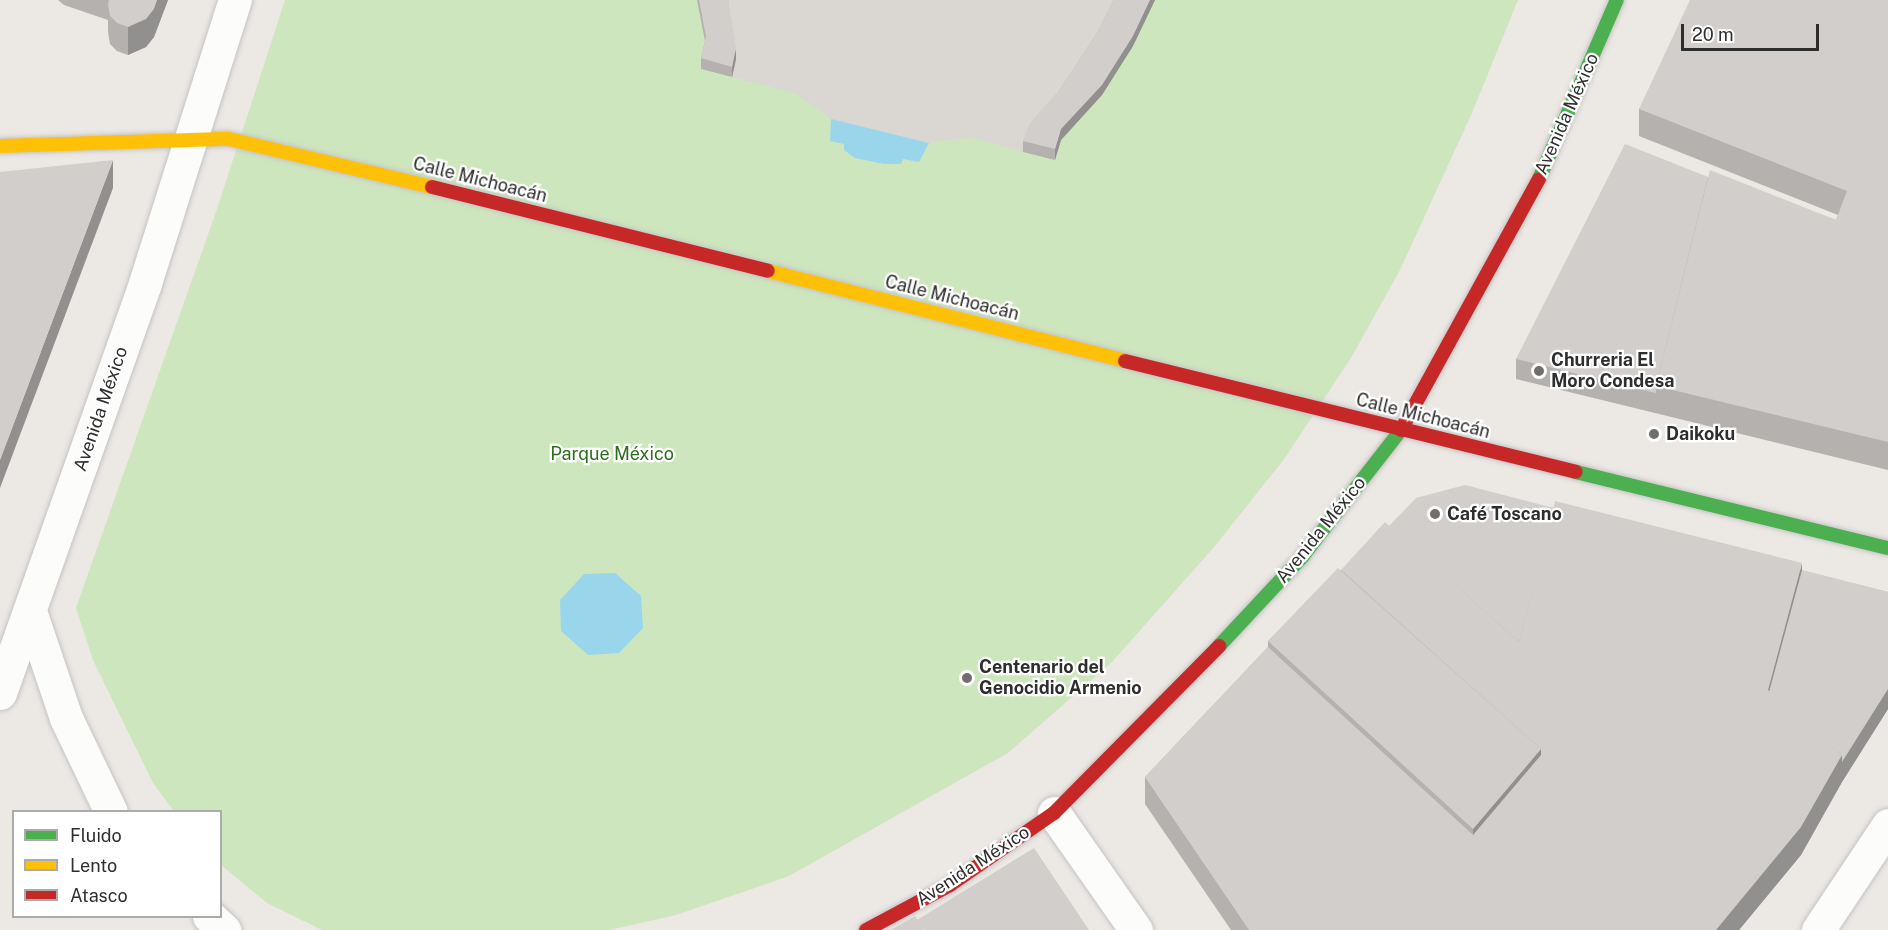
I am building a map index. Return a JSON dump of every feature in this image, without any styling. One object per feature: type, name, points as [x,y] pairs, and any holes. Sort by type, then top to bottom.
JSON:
[{"type":"street","name":"Avenida México","points":[[0,693],[145,283],[235,0]]},
{"type":"street","name":"Avenida México","points":[[866,930],[950,885],[1054,813],[1198,669],[1302,557],[1401,430],[1532,195],[1617,0]]},
{"type":"street","name":"Calle Michoacán","points":[[0,146],[229,139],[438,188],[1401,430],[1888,548]]},
{"type":"street","points":[[30,611],[66,718],[110,810]]},
{"type":"street","points":[[1054,813],[1136,930]]},
{"type":"street","points":[[1818,930],[1888,825]]},
{"type":"street","points":[[210,918],[224,930]]},
{"type":"green space","name":"Parque México","points":[[285,0],[1518,0],[1472,113],[1400,270],[1351,358],[1285,458],[1215,546],[1112,662],[1008,753],[789,876],[676,915],[610,930],[322,930],[267,903],[222,866],[222,810],[173,810],[153,783],[93,660],[76,608],[217,209]]},
{"type":"shaded area","points":[[728,0],[1121,0],[1030,133],[1023,152],[971,137],[929,143],[831,119],[795,93],[732,77],[736,59]]},
{"type":"water","points":[[831,119],[929,143],[919,162],[903,159],[901,164],[884,164],[855,158],[844,150],[844,144],[830,141]]},
{"type":"water","points":[[615,573],[641,596],[643,628],[619,653],[588,655],[561,631],[560,600],[584,574]]},
{"type":"building","points":[[109,0],[157,0],[154,9],[146,19],[128,27],[117,23],[110,16]]},
{"type":"building","points":[[699,0],[728,0],[736,48],[732,67],[701,58],[706,37]]},
{"type":"building","points":[[1114,0],[1150,0],[1133,36],[1102,85],[1061,129],[1055,149],[1023,141],[1030,123],[1061,88],[1099,30]]},
{"type":"building","points":[[1690,0],[1888,0],[1888,442],[1656,386],[1710,170],[1836,220],[1847,191],[1639,109]]},
{"type":"building","points":[[1625,144],[1708,177],[1656,393],[1516,359]]},
{"type":"building","points":[[113,160],[0,460],[0,172]]},
{"type":"building","points":[[1465,485],[1554,508],[1519,642],[1389,526],[1416,498]]},
{"type":"building","points":[[1555,501],[1802,563],[1768,690],[1842,755],[1801,827],[1716,930],[1249,930],[1145,777],[1268,647],[1473,835],[1541,755],[1541,749],[1341,570],[1385,522],[1519,642]]},
{"type":"building","points":[[1338,568],[1541,749],[1473,829],[1268,641]]},
{"type":"building","points":[[1802,570],[1888,592],[1888,689],[1842,762],[1842,755],[1769,692]]},
{"type":"building","points":[[1034,848],[1089,930],[924,930],[917,920]]},
{"type":"building","points":[[915,916],[924,930],[891,930]]},
{"type":"traffic: fast","points":[[1539,179],[1617,0]]},
{"type":"traffic: fast","points":[[1219,646],[1302,557],[1401,430]]},
{"type":"traffic: fast","points":[[1576,472],[1888,548]]},
{"type":"traffic: slow","points":[[0,146],[229,139],[432,187]]},
{"type":"traffic: slow","points":[[768,271],[1125,361]]},
{"type":"traffic: jam","points":[[1401,430],[1539,179]]},
{"type":"traffic: jam","points":[[432,187],[768,271]]},
{"type":"traffic: jam","points":[[1125,361],[1576,472]]},
{"type":"traffic: jam","points":[[866,930],[950,885],[1054,813],[1219,646]]},
{"type":"place","name":"Churreria El Moro Condesa","points":[[1539,371]]},
{"type":"place","name":"Daikoku","points":[[1654,434]]},
{"type":"place","name":"Café Toscano","points":[[1435,514]]},
{"type":"place","name":"Centenario del Genocidio Armenio","points":[[967,678]]}]
